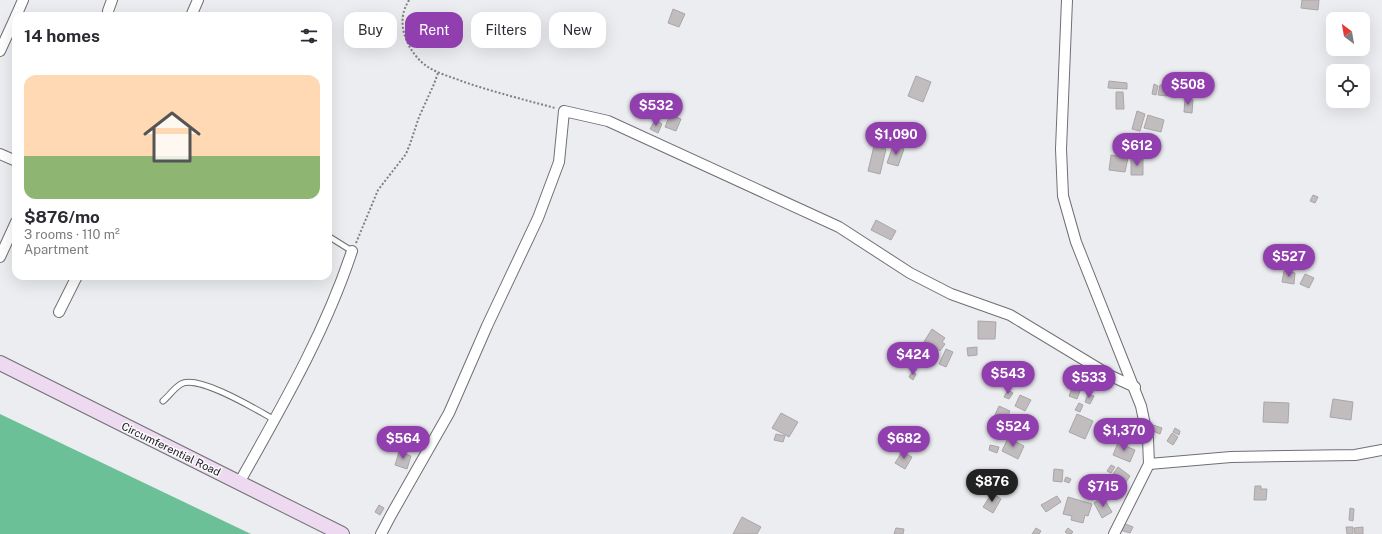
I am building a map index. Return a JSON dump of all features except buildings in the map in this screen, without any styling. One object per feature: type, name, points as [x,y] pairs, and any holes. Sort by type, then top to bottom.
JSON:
[{"type":"main road","name":"Circumferential Road","points":[[0,363],[342,534]]},
{"type":"street","points":[[18,12],[23,0]]},
{"type":"street","points":[[108,11],[112,0]]},
{"type":"street","points":[[193,12],[198,0]]},
{"type":"street","points":[[1067,0],[1061,149],[1063,196],[1076,242],[1135,387],[1146,422],[1148,439],[1149,464],[1114,534]]},
{"type":"street","points":[[0,51],[12,25]]},
{"type":"street","points":[[381,534],[449,413],[487,326],[538,218],[560,162],[564,111],[608,121],[839,227],[910,273],[951,294],[1010,316],[1111,376],[1135,387]]},
{"type":"street","points":[[0,154],[12,159]]},
{"type":"street","points":[[0,257],[12,231]]},
{"type":"street","points":[[239,482],[275,420],[313,345],[341,285],[352,251]]},
{"type":"street","points":[[59,312],[75,280]]},
{"type":"street","points":[[1149,464],[1231,457],[1356,455],[1382,450]]},
{"type":"lane","points":[[332,238],[352,251]]},
{"type":"lane","points":[[163,402],[182,383],[191,382],[203,384],[236,398],[275,420]]},
{"type":"path","points":[[409,0],[404,12],[403,28],[409,46],[426,66],[438,73],[510,96],[564,111]]},
{"type":"path","points":[[352,251],[378,190],[406,154],[419,117],[438,73]]},
{"type":"green space","points":[[0,414],[251,534],[0,534]]}]
